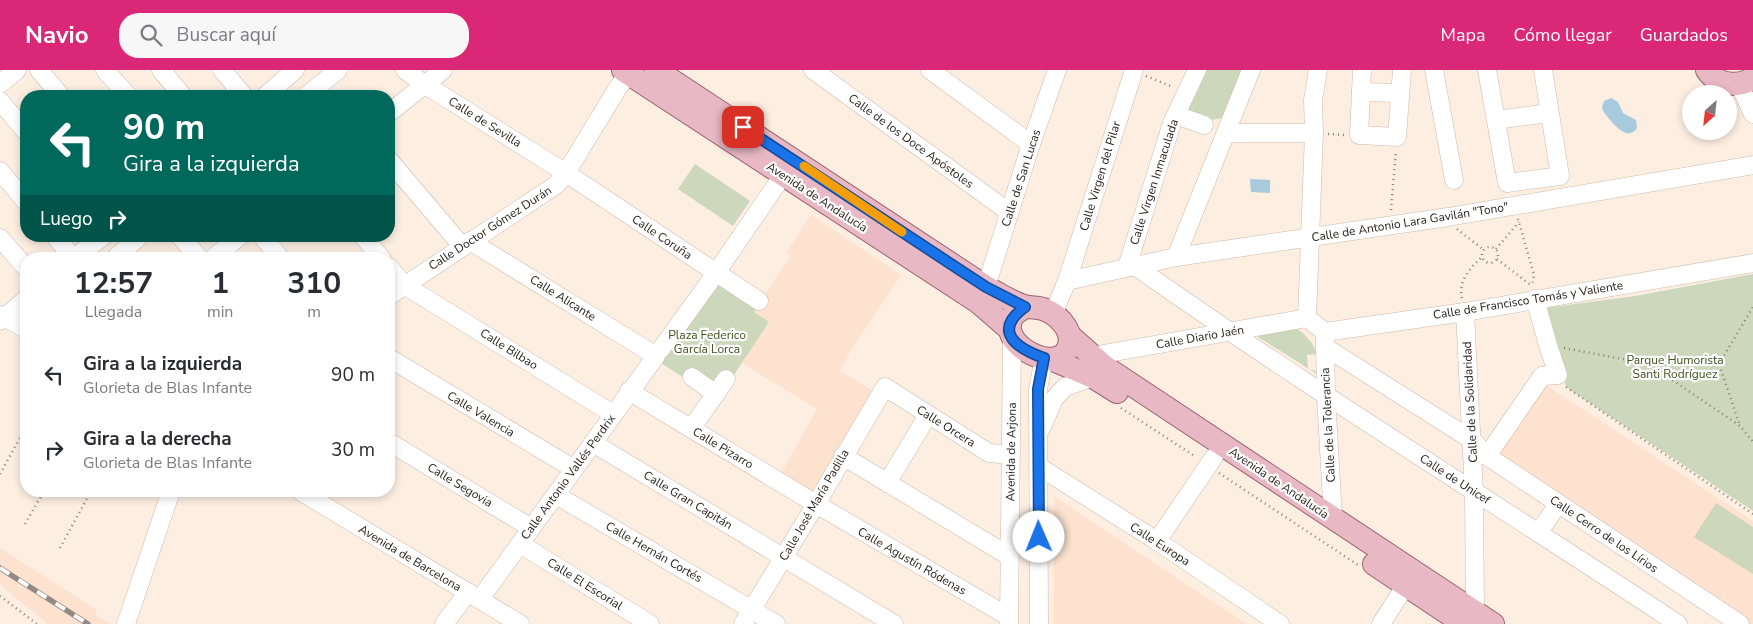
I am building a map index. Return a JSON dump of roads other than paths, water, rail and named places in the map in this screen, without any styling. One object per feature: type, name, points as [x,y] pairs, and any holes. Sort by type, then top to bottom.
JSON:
[{"type":"main road","name":"Avenida de Andalucía","points":[[656,70],[986,287],[1025,307]]},
{"type":"main road","points":[[1707,70],[1718,80],[1728,84],[1746,81]]},
{"type":"main road","name":"Avenida de Andalucía","points":[[628,71],[978,302],[1010,334]]},
{"type":"main road","points":[[1025,307],[1042,309],[1053,314],[1064,323],[1070,336],[1069,347],[1064,355],[1049,359],[1031,354],[1010,334],[1013,315],[1025,307]]},
{"type":"main road","name":"Avenida de Andalucía","points":[[1070,336],[1093,366],[1212,462],[1406,585],[1478,620]]},
{"type":"main road","name":"Avenida de Andalucía","points":[[1049,359],[1105,367],[1333,518],[1478,620]]},
{"type":"street","points":[[0,84],[17,70]]},
{"type":"street","points":[[39,70],[56,90]]},
{"type":"street","points":[[105,70],[123,90]]},
{"type":"street","points":[[161,70],[178,90]]},
{"type":"street","points":[[222,70],[239,90]]},
{"type":"street","points":[[313,90],[338,70]]},
{"type":"street","name":"Calle de Sevilla","points":[[405,70],[424,84],[566,173]]},
{"type":"street","points":[[395,108],[443,70]]},
{"type":"street","name":"Calle de los Doce Apóstoles","points":[[813,70],[1010,212]]},
{"type":"street","points":[[930,70],[1031,144]]},
{"type":"street","name":"Calle Virgen del Pilar","points":[[1053,314],[1067,281],[1133,70]]},
{"type":"street","name":"Calle Virgen Inmaculada","points":[[1131,267],[1176,115],[1197,70]]},
{"type":"street","points":[[1176,257],[1251,70]]},
{"type":"street","points":[[1318,70],[1313,100],[1314,134],[1307,318],[1325,339]]},
{"type":"street","points":[[1362,70],[1359,136],[1396,137],[1402,70]]},
{"type":"street","points":[[1434,70],[1454,180]]},
{"type":"street","points":[[1487,70],[1506,183],[1560,176],[1542,70]]},
{"type":"street","name":"Calle Doctor Gómez Durán","points":[[395,292],[556,185],[566,173],[628,71]]},
{"type":"street","points":[[272,90],[291,72],[309,90]]},
{"type":"street","name":"Calle de San Lucas","points":[[986,287],[1051,73]]},
{"type":"street","points":[[1746,81],[1753,114]]},
{"type":"street","points":[[1361,92],[1400,93]]},
{"type":"street","points":[[0,101],[20,125]]},
{"type":"street","points":[[1496,120],[1549,113]]},
{"type":"street","points":[[1176,115],[1204,126]]},
{"type":"street","points":[[1226,133],[1314,134]]},
{"type":"street","name":"Calle de Antonio Lara Gavilán \"Tono\"","points":[[1067,281],[1176,257],[1310,236],[1448,217],[1517,214],[1753,165]]},
{"type":"street","name":"Calle Alicante","points":[[395,167],[466,244],[659,353]]},
{"type":"street","points":[[0,171],[20,195]]},
{"type":"street","name":"Calle Coruña","points":[[566,173],[759,302]]},
{"type":"street","name":"Calle Antonio Vallés Perdrix","points":[[444,624],[474,596],[520,544],[659,353],[783,175]]},
{"type":"street","points":[[0,238],[20,261]]},
{"type":"street","points":[[60,242],[67,252]]},
{"type":"street","points":[[81,252],[95,242]]},
{"type":"street","points":[[122,252],[133,242]]},
{"type":"street","points":[[185,242],[194,252]]},
{"type":"street","points":[[221,252],[233,242]]},
{"type":"street","points":[[267,242],[275,252]]},
{"type":"street","points":[[368,242],[376,252]]},
{"type":"street","name":"Calle de Francisco Tomás y Valiente","points":[[1325,339],[1465,312],[1533,292],[1753,263]]},
{"type":"street","name":"Calle de Unicef","points":[[1131,267],[1474,492],[1540,532],[1678,624]]},
{"type":"street","name":"Calle Bilbao","points":[[395,274],[404,285],[613,414]]},
{"type":"street","points":[[1487,456],[1542,376],[1558,375],[1533,292]]},
{"type":"street","points":[[20,304],[1,318],[20,327]]},
{"type":"street","name":"Calle de la Solidaridad","points":[[1465,312],[1472,440],[1478,620]]},
{"type":"street","name":"Calle Diario Jaén","points":[[1038,434],[1054,398],[1065,387],[1093,366],[1232,332],[1307,318]]},
{"type":"street","name":"Avenida de Arjona","points":[[1009,621],[1010,334]]},
{"type":"street","name":"Calle de la Tolerancia","points":[[1325,339],[1326,396],[1333,518]]},
{"type":"street","name":"Calle Cerro de los Lírios","points":[[1325,339],[1472,440],[1487,456],[1740,624]]},
{"type":"street","name":"Avenida de Arjona","points":[[1039,624],[1038,389],[1049,359]]},
{"type":"street","name":"Calle Valencia","points":[[395,362],[574,469]]},
{"type":"street","points":[[691,429],[721,386],[692,377]]},
{"type":"street","name":"Calle Orcera","points":[[885,387],[989,452],[1011,455]]},
{"type":"street","name":"Calle José María Padilla","points":[[747,617],[885,387]]},
{"type":"street","name":"Calle Pizarro","points":[[630,391],[816,504]]},
{"type":"street","points":[[887,482],[928,415]]},
{"type":"street","name":"Calle Gran Capitán","points":[[593,443],[894,624]]},
{"type":"street","name":"Calle Segovia","points":[[395,446],[531,528]]},
{"type":"street","points":[[843,456],[1009,556]]},
{"type":"street","points":[[1158,541],[1212,462]]},
{"type":"street","name":"Calle Europa","points":[[1038,466],[1158,541],[1280,624]]},
{"type":"street","name":"Calle Hernán Cortés","points":[[556,495],[747,617],[776,624]]},
{"type":"street","points":[[126,624],[169,497]]},
{"type":"street","name":"Avenida de Barcelona","points":[[310,497],[520,624]]},
{"type":"street","name":"Calle Agustín Ródenas","points":[[816,504],[1009,621]]},
{"type":"street","points":[[1540,532],[1558,504]]},
{"type":"street","name":"Calle El Escorial","points":[[520,544],[650,624]]},
{"type":"street","points":[[1381,624],[1406,585]]},
{"type":"water","points":[[1611,98],[1618,102],[1623,113],[1636,120],[1637,128],[1633,132],[1628,133],[1619,129],[1603,111],[1604,101]]},
{"type":"water","points":[[1250,179],[1270,180],[1270,193],[1251,192]]},
{"type":"railway","points":[[0,568],[88,624]]},
{"type":"park label","name":"Plaza Federico García Lorca","points":[[707,342]]},
{"type":"park label","name":"Parque Humorista Santi Rodríguez","points":[[1675,367]]}]
